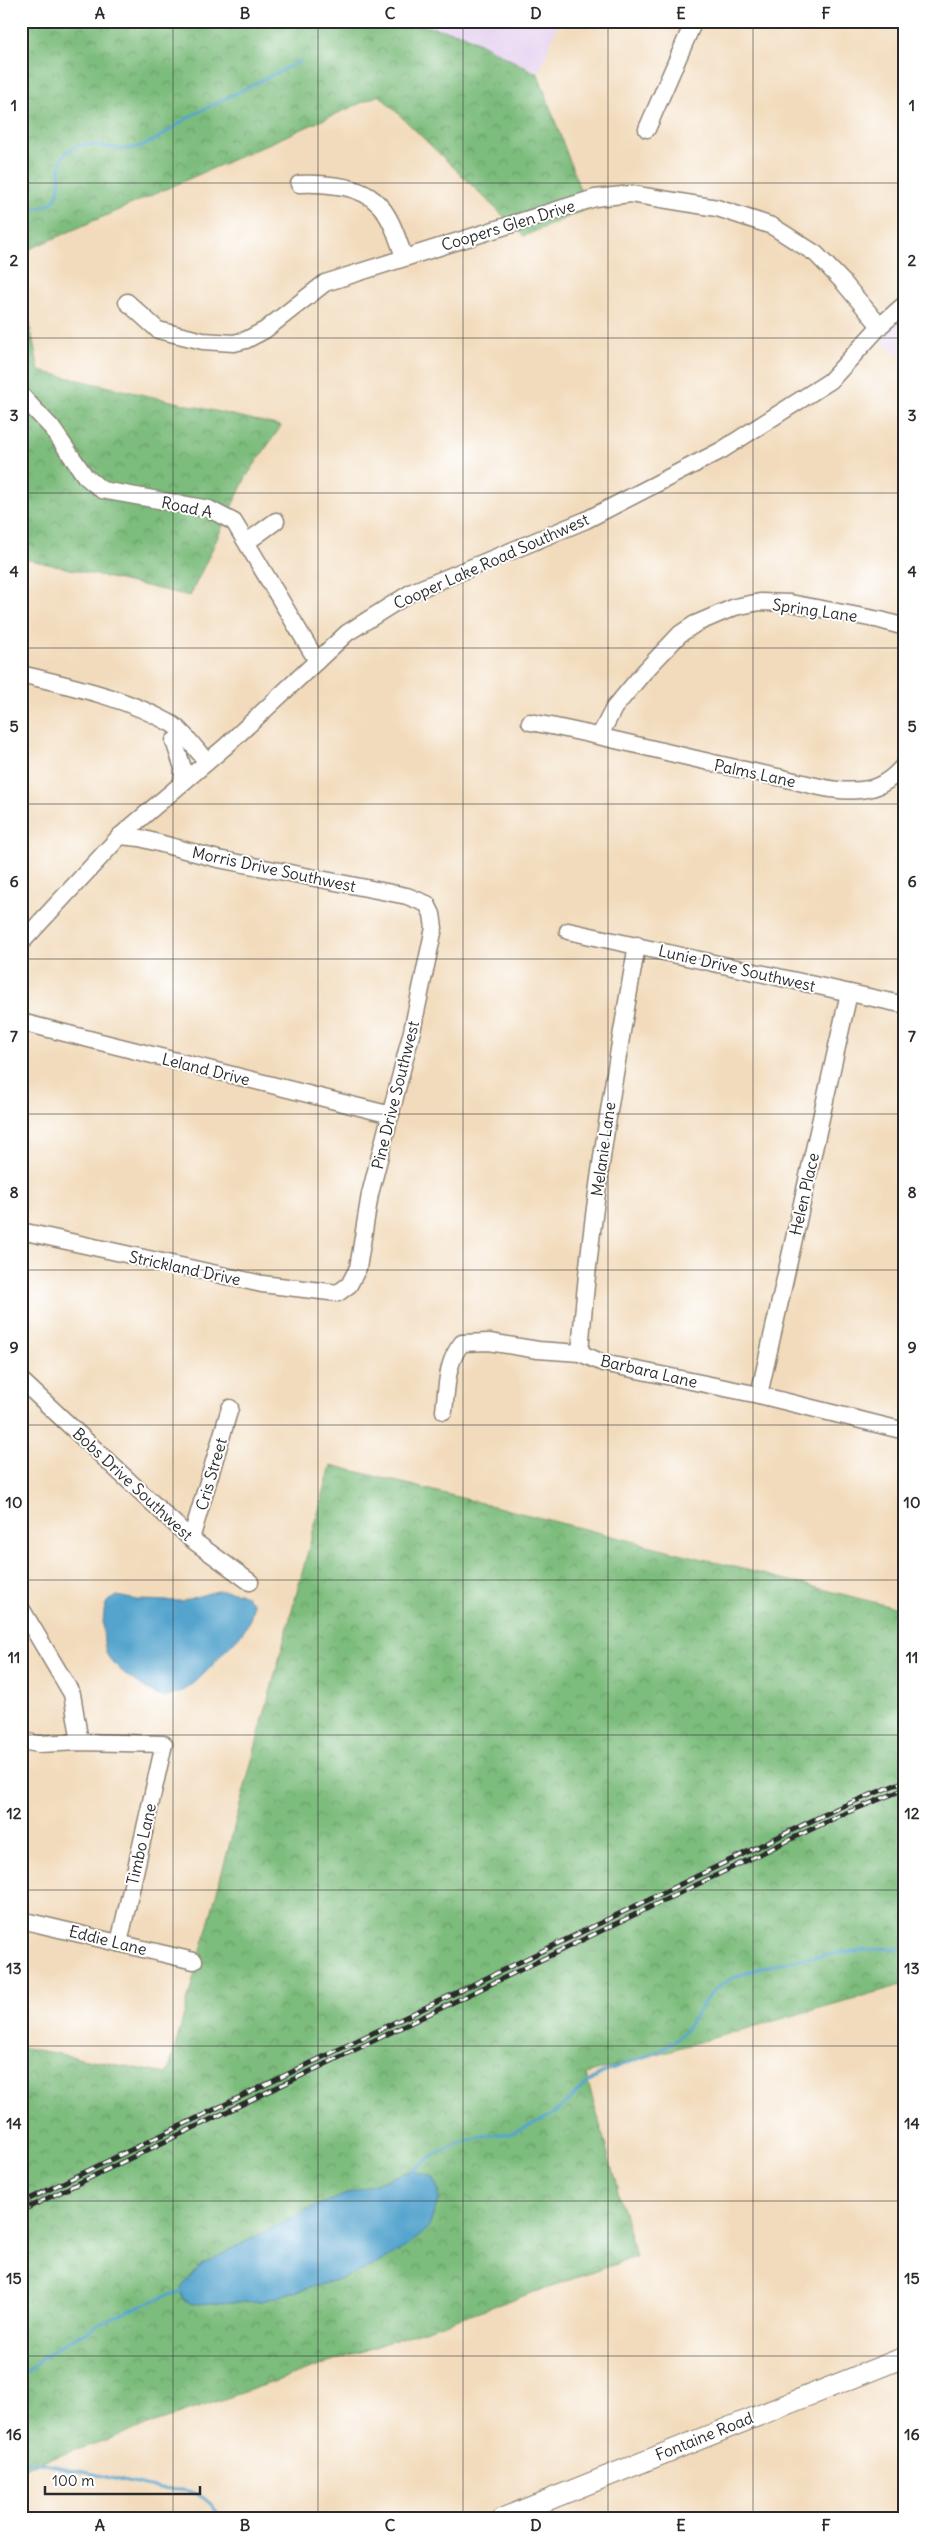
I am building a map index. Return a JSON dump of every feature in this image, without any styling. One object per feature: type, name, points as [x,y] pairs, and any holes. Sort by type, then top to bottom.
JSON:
[{"type":"main road","name":"Fontaine Road","points":[[503,2518],[905,2357]]},
{"type":"street","points":[[648,129],[694,21]]},
{"type":"street","points":[[299,184],[314,183],[353,188],[370,195],[383,207],[389,217],[404,257]]},
{"type":"street","name":"Coopers Glen Drive","points":[[128,302],[158,330],[203,341],[234,343],[246,340],[265,330],[324,283],[595,198],[631,194],[717,208],[772,226],[816,254],[843,282],[880,326]]},
{"type":"street","name":"Cooper Lake Road Southwest","points":[[21,943],[120,836],[203,766],[346,633],[412,592],[586,520],[722,450],[830,381],[880,326],[905,304]]},
{"type":"street","name":"Road A","points":[[21,395],[52,428],[85,476],[102,490],[209,508],[234,522],[317,661]]},
{"type":"street","points":[[247,542],[276,521]]},
{"type":"street","name":"Spring Lane","points":[[600,735],[614,708],[644,672],[680,634],[696,624],[735,607],[760,602],[790,603],[880,620],[905,627]]},
{"type":"street","points":[[21,674],[113,697],[143,708],[161,719],[172,723],[203,766]]},
{"type":"street","points":[[161,719],[164,729],[174,741],[203,766]]},
{"type":"street","name":"Palms Lane","points":[[530,722],[600,735],[724,767],[824,788],[868,789],[884,783],[905,764]]},
{"type":"street","points":[[174,741],[183,768],[182,783]]},
{"type":"street","name":"Morris Drive Southwest","points":[[120,836],[140,838],[218,859],[407,896],[427,904]]},
{"type":"street","name":"Pine Drive Southwest","points":[[349,1285],[358,1268],[370,1194],[412,1031],[434,928],[432,914],[427,904]]},
{"type":"street","name":"Lunie Drive Southwest","points":[[568,931],[905,1005]]},
{"type":"street","name":"Melanie Lane","points":[[580,1353],[587,1265],[602,1151],[637,946]]},
{"type":"street","name":"Helen Place","points":[[759,1395],[849,993]]},
{"type":"street","name":"Leland Drive","points":[[21,1022],[391,1115]]},
{"type":"street","name":"Strickland Drive","points":[[21,1231],[262,1284],[338,1293],[349,1285]]},
{"type":"street","name":"Barbara Lane","points":[[444,1411],[450,1363],[455,1352],[462,1343],[489,1342],[538,1350],[580,1353],[603,1363],[759,1395],[905,1432]]},
{"type":"street","name":"Bobs Drive Southwest","points":[[21,1380],[191,1540],[250,1582]]},
{"type":"street","name":"Cris Street","points":[[191,1540],[230,1408]]},
{"type":"street","points":[[21,1608],[72,1694],[80,1742],[39,1744],[21,1741]]},
{"type":"street","name":"Timbo Lane","points":[[80,1742],[164,1744],[119,1943]]},
{"type":"street","name":"Eddie Lane","points":[[21,1920],[194,1961]]},
{"type":"shaded area","points":[[401,21],[559,21],[538,74],[462,34]]},
{"type":"shaded area","points":[[905,302],[905,358],[871,333]]},
{"type":"green space","points":[[21,21],[401,21],[462,34],[538,74],[587,209],[524,236],[379,95],[21,253]]},
{"type":"green space","points":[[21,279],[39,371],[281,426],[246,477],[190,596],[21,558]]},
{"type":"green space","points":[[331,1465],[905,1610],[905,1984],[586,2074],[636,2257],[21,2469],[21,2047],[168,2074]]},
{"type":"water","points":[[217,1591],[232,1592],[246,1596],[253,1604],[250,1619],[238,1638],[197,1681],[182,1692],[165,1697],[155,1694],[124,1673],[109,1658],[105,1647],[103,1630],[105,1607],[109,1600],[117,1596],[137,1600],[181,1601]]},
{"type":"water","points":[[412,2170],[433,2177],[439,2198],[429,2227],[407,2246],[382,2262],[344,2278],[262,2301],[192,2304],[182,2298],[181,2288],[201,2265],[315,2206]]},
{"type":"waterway","points":[[21,211],[46,206],[52,202],[58,191],[61,159],[70,150],[88,144],[127,149],[145,145],[159,138],[191,116],[300,61]]},
{"type":"waterway","points":[[412,2170],[450,2147],[484,2136],[509,2133],[536,2123],[557,2111],[597,2076],[670,2044],[690,2024],[711,1994],[718,1987],[733,1978],[754,1970],[807,1958],[863,1950],[905,1948]]},
{"type":"waterway","points":[[21,2379],[33,2366],[72,2339],[119,2315],[182,2291]]},
{"type":"waterway","points":[[21,2460],[159,2489],[192,2492],[211,2504],[221,2518]]},
{"type":"railway","points":[[21,2203],[838,1808],[905,1781]]},
{"type":"railway","points":[[21,2211],[841,1815],[905,1789]]}]
